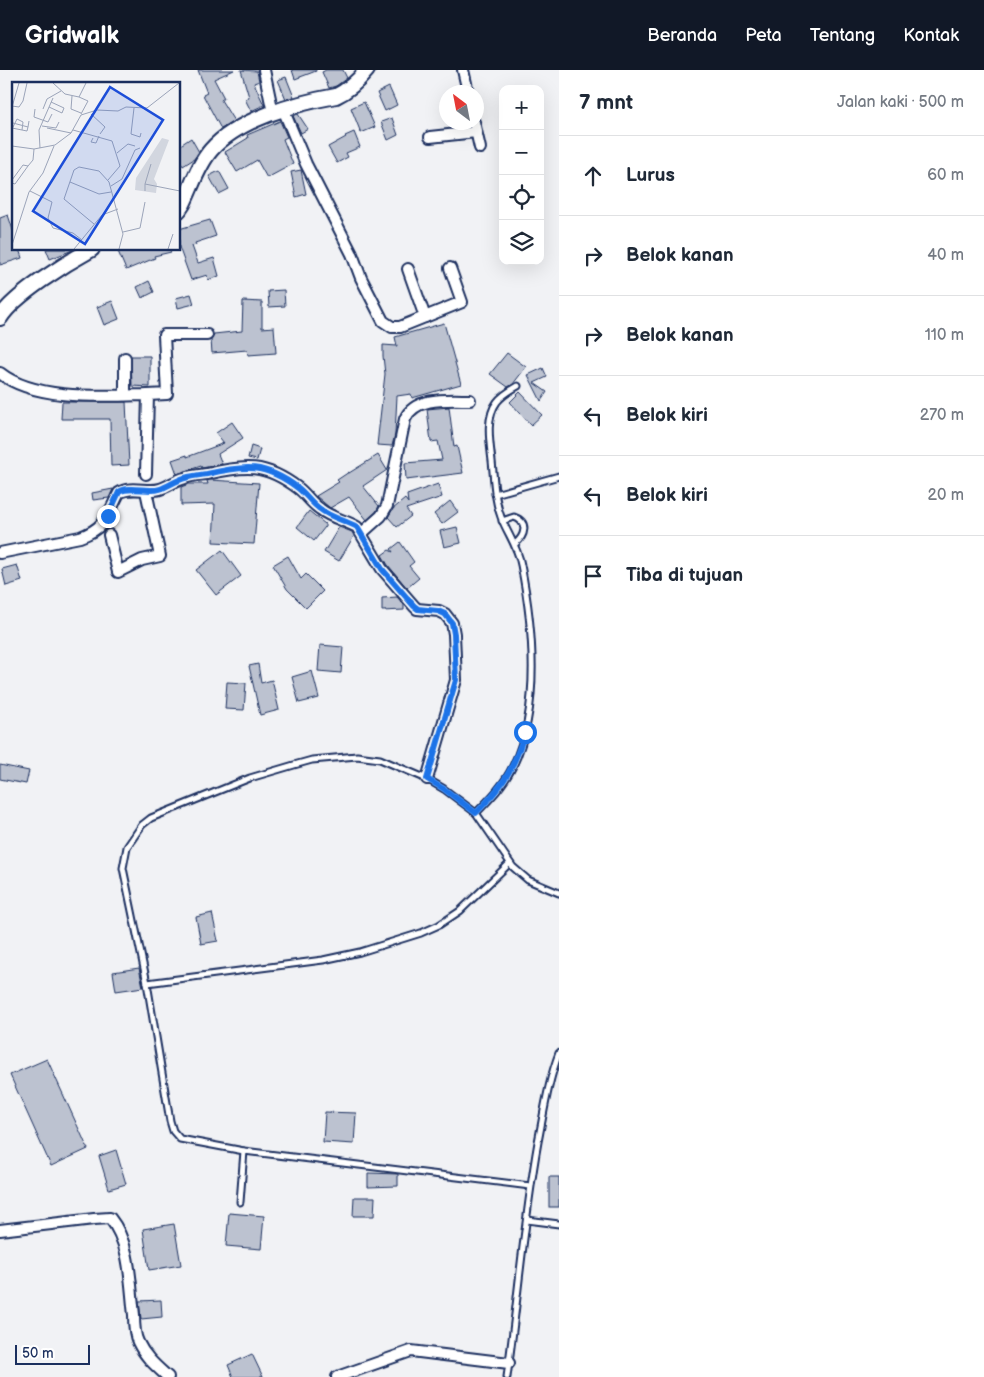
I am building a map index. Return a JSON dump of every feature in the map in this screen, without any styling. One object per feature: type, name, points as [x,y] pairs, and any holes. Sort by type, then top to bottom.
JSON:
[{"type":"street","points":[[264,70],[278,111],[352,254],[361,278],[383,321],[392,327],[400,327],[462,302],[450,268]]},
{"type":"street","points":[[180,209],[184,204],[199,169],[211,150],[233,132],[278,111],[336,96],[352,86],[367,70]]},
{"type":"street","points":[[463,70],[466,85]]},
{"type":"street","points":[[430,137],[462,130]]},
{"type":"street","points":[[476,130],[480,148]]},
{"type":"street","points":[[0,318],[14,302],[56,271],[90,250]]},
{"type":"street","points":[[408,269],[425,317]]},
{"type":"street","points":[[0,374],[11,382],[76,397],[167,394],[164,335],[208,335]]},
{"type":"street","points":[[125,358],[125,395]]},
{"type":"street","points":[[146,474],[148,395]]},
{"type":"street","points":[[362,533],[381,516],[387,506],[408,412],[428,402],[470,400]]},
{"type":"street","points":[[0,553],[86,536],[97,530],[105,521],[119,492],[125,489],[146,491],[159,489],[186,477],[239,467],[256,468],[270,472],[299,488],[320,509],[335,518],[351,524],[362,533],[382,569],[414,606],[418,609],[438,611],[445,614],[452,623],[456,680],[427,779]]},
{"type":"street","points":[[109,535],[118,572],[142,560],[160,556],[146,491]]},
{"type":"street","points":[[0,1230],[110,1218],[119,1229],[124,1244],[130,1275],[136,1340],[146,1357],[168,1377]]},
{"type":"street","points":[[337,1377],[411,1350],[509,1362]]},
{"type":"lane","points":[[476,813],[498,791],[513,766],[525,732],[529,712],[532,651],[521,563],[502,520],[494,494],[490,443],[491,419],[497,402],[518,386]]},
{"type":"lane","points":[[494,494],[559,476]]},
{"type":"lane","points":[[502,520],[514,517],[524,525],[523,535],[514,544]]},
{"type":"lane","points":[[530,1186],[244,1151],[180,1140],[173,1131],[147,983],[124,868],[128,847],[142,825],[151,818],[250,778],[312,760],[357,756],[380,759],[427,779],[444,789],[476,813],[510,863],[528,880],[559,893]]},
{"type":"lane","points":[[147,983],[324,960],[360,952],[421,933],[439,925],[460,911],[510,863]]},
{"type":"lane","points":[[507,1377],[530,1186],[550,1079],[559,1053]]},
{"type":"lane","points":[[240,1202],[244,1151]]},
{"type":"lane","points":[[527,1220],[559,1224]]},
{"type":"building","points":[[198,70],[234,70],[214,79],[224,98],[221,100],[234,121],[221,129],[203,95],[207,93]]},
{"type":"building","points":[[241,70],[257,71],[259,81],[254,83],[264,105],[251,111],[245,99],[249,97]]},
{"type":"building","points":[[292,70],[316,70],[316,71],[295,79]]},
{"type":"building","points":[[326,70],[343,70],[347,78],[336,86],[329,88],[322,72]]},
{"type":"building","points":[[286,77],[294,97],[286,99],[278,80]]},
{"type":"building","points":[[389,87],[397,105],[385,111],[377,93]]},
{"type":"building","points":[[364,102],[375,127],[361,133],[351,108]]},
{"type":"building","points":[[298,114],[308,129],[301,133],[293,116]]},
{"type":"building","points":[[392,118],[398,135],[388,140],[381,122]]},
{"type":"building","points":[[280,121],[287,137],[283,139],[293,164],[267,178],[257,160],[237,172],[225,152],[248,138],[247,135]]},
{"type":"building","points":[[354,132],[360,147],[346,153],[348,157],[337,163],[328,147]]},
{"type":"building","points":[[191,138],[199,152],[194,159],[183,166],[180,161],[180,145]]},
{"type":"building","points":[[301,170],[306,194],[296,197],[291,172]]},
{"type":"building","points":[[219,171],[229,189],[219,194],[209,176]]},
{"type":"building","points":[[8,215],[12,227],[12,250],[19,250],[22,258],[0,265],[0,218]]},
{"type":"building","points":[[210,220],[216,236],[195,243],[196,245],[192,246],[198,263],[214,258],[219,276],[208,280],[207,275],[191,280],[180,250],[180,229]]},
{"type":"building","points":[[46,250],[72,250],[50,259]]},
{"type":"building","points":[[117,250],[170,250],[171,252],[154,256],[155,258],[126,270]]},
{"type":"building","points":[[149,281],[154,292],[142,298],[137,287]]},
{"type":"building","points":[[284,290],[285,306],[269,307],[268,291]]},
{"type":"building","points":[[191,294],[194,304],[178,308],[176,298]]},
{"type":"building","points":[[112,301],[119,319],[104,325],[97,307]]},
{"type":"building","points":[[243,301],[262,302],[262,328],[274,327],[276,353],[248,355],[247,350],[212,353],[211,340],[214,334],[242,331]]},
{"type":"building","points":[[444,323],[461,384],[412,398],[411,394],[397,396],[395,434],[392,446],[377,445],[385,374],[383,345],[397,346],[395,337]]},
{"type":"building","points":[[507,353],[526,367],[513,384],[508,387],[490,374]]},
{"type":"building","points":[[131,356],[150,356],[150,387],[132,386]]},
{"type":"building","points":[[543,368],[547,377],[534,383],[547,392],[541,401],[528,375]]},
{"type":"building","points":[[520,392],[542,415],[531,425],[510,402]]},
{"type":"building","points":[[62,402],[126,402],[129,465],[111,466],[110,419],[61,419]]},
{"type":"building","points":[[449,407],[454,447],[457,446],[463,473],[406,480],[405,463],[442,460],[438,441],[431,442],[427,409]]},
{"type":"building","points":[[232,422],[243,438],[218,454],[222,464],[202,468],[201,466],[177,474],[172,460],[187,455],[187,457],[224,443],[216,433]]},
{"type":"building","points":[[251,446],[260,449],[257,460],[248,458]]},
{"type":"building","points":[[378,455],[387,470],[363,486],[379,506],[376,512],[367,520],[349,497],[330,508],[316,496],[339,482],[337,480],[349,472]]},
{"type":"building","points":[[207,481],[259,483],[254,544],[213,542],[215,504],[181,505],[181,487],[189,484],[208,484]]},
{"type":"building","points":[[438,484],[442,497],[406,509],[411,516],[397,527],[388,517],[393,509],[405,499],[408,503],[407,495]]},
{"type":"building","points":[[113,489],[109,498],[93,500],[92,493]]},
{"type":"building","points":[[450,501],[458,512],[442,524],[434,514]]},
{"type":"building","points":[[309,511],[325,524],[325,527],[314,541],[297,527]]},
{"type":"building","points":[[339,527],[352,532],[354,536],[339,561],[324,552]]},
{"type":"building","points":[[457,527],[461,543],[444,547],[440,531]]},
{"type":"building","points":[[400,542],[414,562],[409,566],[419,578],[407,588],[382,555],[389,550],[393,552],[391,549]]},
{"type":"building","points":[[222,550],[241,576],[216,595],[196,570]]},
{"type":"building","points":[[288,556],[301,579],[306,574],[323,591],[306,608],[287,589],[273,565]]},
{"type":"building","points":[[17,565],[22,581],[6,586],[2,569]]},
{"type":"building","points":[[397,597],[404,605],[404,610],[382,611],[382,598]]},
{"type":"building","points":[[320,645],[343,647],[341,673],[318,671]]},
{"type":"building","points":[[258,664],[261,683],[272,680],[279,710],[260,715],[249,666]]},
{"type":"building","points":[[312,671],[319,698],[299,703],[292,677]]},
{"type":"building","points":[[227,682],[246,683],[244,710],[225,709]]},
{"type":"building","points":[[0,765],[29,771],[26,784],[0,779]]},
{"type":"building","points":[[212,913],[218,941],[201,944],[196,917]]},
{"type":"building","points":[[139,968],[143,987],[116,991],[113,972]]},
{"type":"building","points":[[47,1059],[88,1149],[51,1166],[10,1075]]},
{"type":"building","points":[[325,1112],[356,1113],[354,1144],[323,1142]]},
{"type":"building","points":[[116,1150],[126,1184],[109,1189],[99,1156]]},
{"type":"building","points":[[368,1173],[398,1174],[398,1186],[368,1187]]},
{"type":"building","points":[[549,1177],[559,1177],[559,1207],[549,1207]]},
{"type":"building","points":[[354,1197],[375,1197],[374,1216],[353,1216]]},
{"type":"building","points":[[229,1213],[264,1216],[261,1249],[226,1246]]},
{"type":"building","points":[[174,1224],[181,1265],[149,1270],[143,1229]]},
{"type":"building","points":[[161,1300],[162,1317],[141,1319],[139,1301]]},
{"type":"building","points":[[252,1354],[263,1377],[233,1377],[228,1365]]},
{"type":"route","points":[[108,516],[119,492],[125,489],[146,491],[159,489],[186,477],[239,467],[256,468],[270,472],[299,488],[320,509],[335,518],[357,527],[382,569],[414,606],[418,609],[438,611],[445,614],[452,623],[456,680],[427,779],[476,813],[506,780],[520,750],[525,732]]}]
